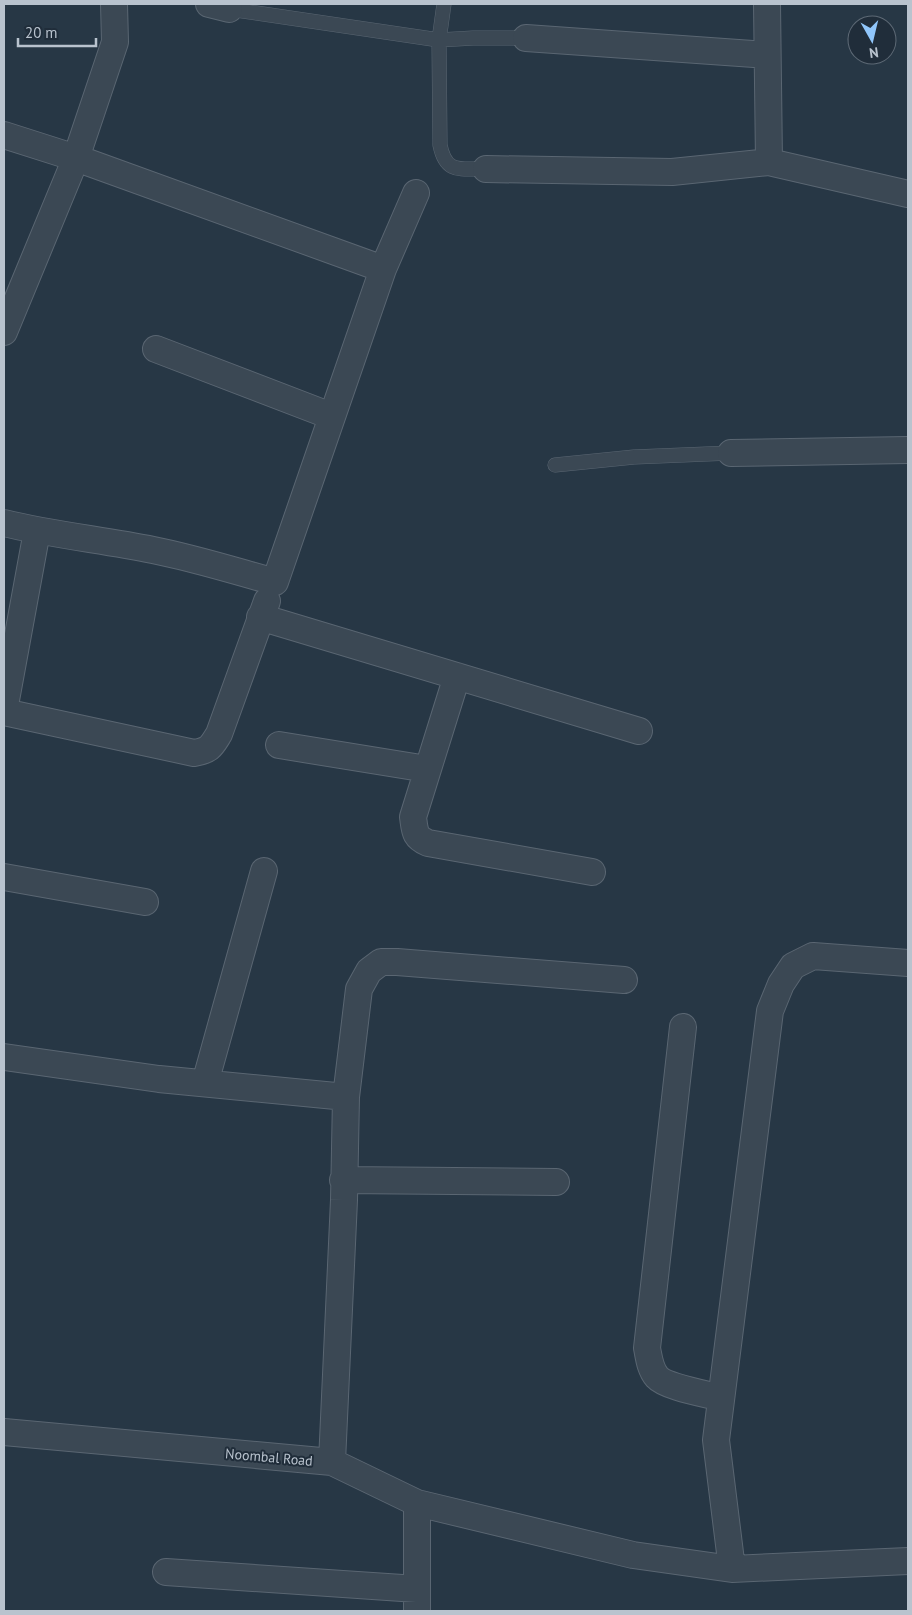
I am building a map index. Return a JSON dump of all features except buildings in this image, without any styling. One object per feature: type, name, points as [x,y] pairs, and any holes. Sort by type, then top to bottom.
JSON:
[{"type":"street","points":[[4,332],[76,158],[115,42],[114,4]]},
{"type":"street","points":[[767,4],[769,162]]},
{"type":"street","points":[[526,38],[767,55]]},
{"type":"street","points":[[4,135],[76,158],[383,269]]},
{"type":"street","points":[[486,169],[672,172],[769,162],[908,194]]},
{"type":"street","points":[[38,531],[4,711],[194,752],[204,751],[212,747],[219,734],[260,617],[275,582],[383,269],[416,193]]},
{"type":"street","points":[[156,349],[331,416]]},
{"type":"street","points":[[731,453],[908,450]]},
{"type":"street","points":[[4,523],[38,531],[156,550],[275,582]]},
{"type":"street","points":[[260,617],[639,730]]},
{"type":"street","points":[[457,676],[413,817],[415,831],[420,840],[592,872]]},
{"type":"street","points":[[279,745],[428,768]]},
{"type":"street","points":[[205,1083],[264,872]]},
{"type":"street","points":[[4,877],[146,902]]},
{"type":"street","points":[[732,1569],[716,1440],[770,1011],[780,984],[793,966],[812,956],[908,963]]},
{"type":"street","points":[[332,1462],[346,1097],[359,989],[369,971],[382,962],[397,962],[624,980]]},
{"type":"street","points":[[683,1027],[647,1348],[650,1365],[658,1378],[668,1384],[721,1398]]},
{"type":"street","points":[[4,1057],[159,1079],[346,1097]]},
{"type":"street","points":[[344,1180],[556,1182]]},
{"type":"street","name":"Noombal Road","points":[[4,1432],[332,1462],[417,1503],[633,1555],[732,1569],[908,1561]]},
{"type":"street","points":[[166,1572],[417,1600],[417,1503]]},
{"type":"lane","points":[[444,4],[439,40],[441,154],[446,163],[452,168],[486,169]]},
{"type":"lane","points":[[219,6],[439,40],[526,38]]},
{"type":"lane","points":[[555,465],[634,457],[731,453]]}]
